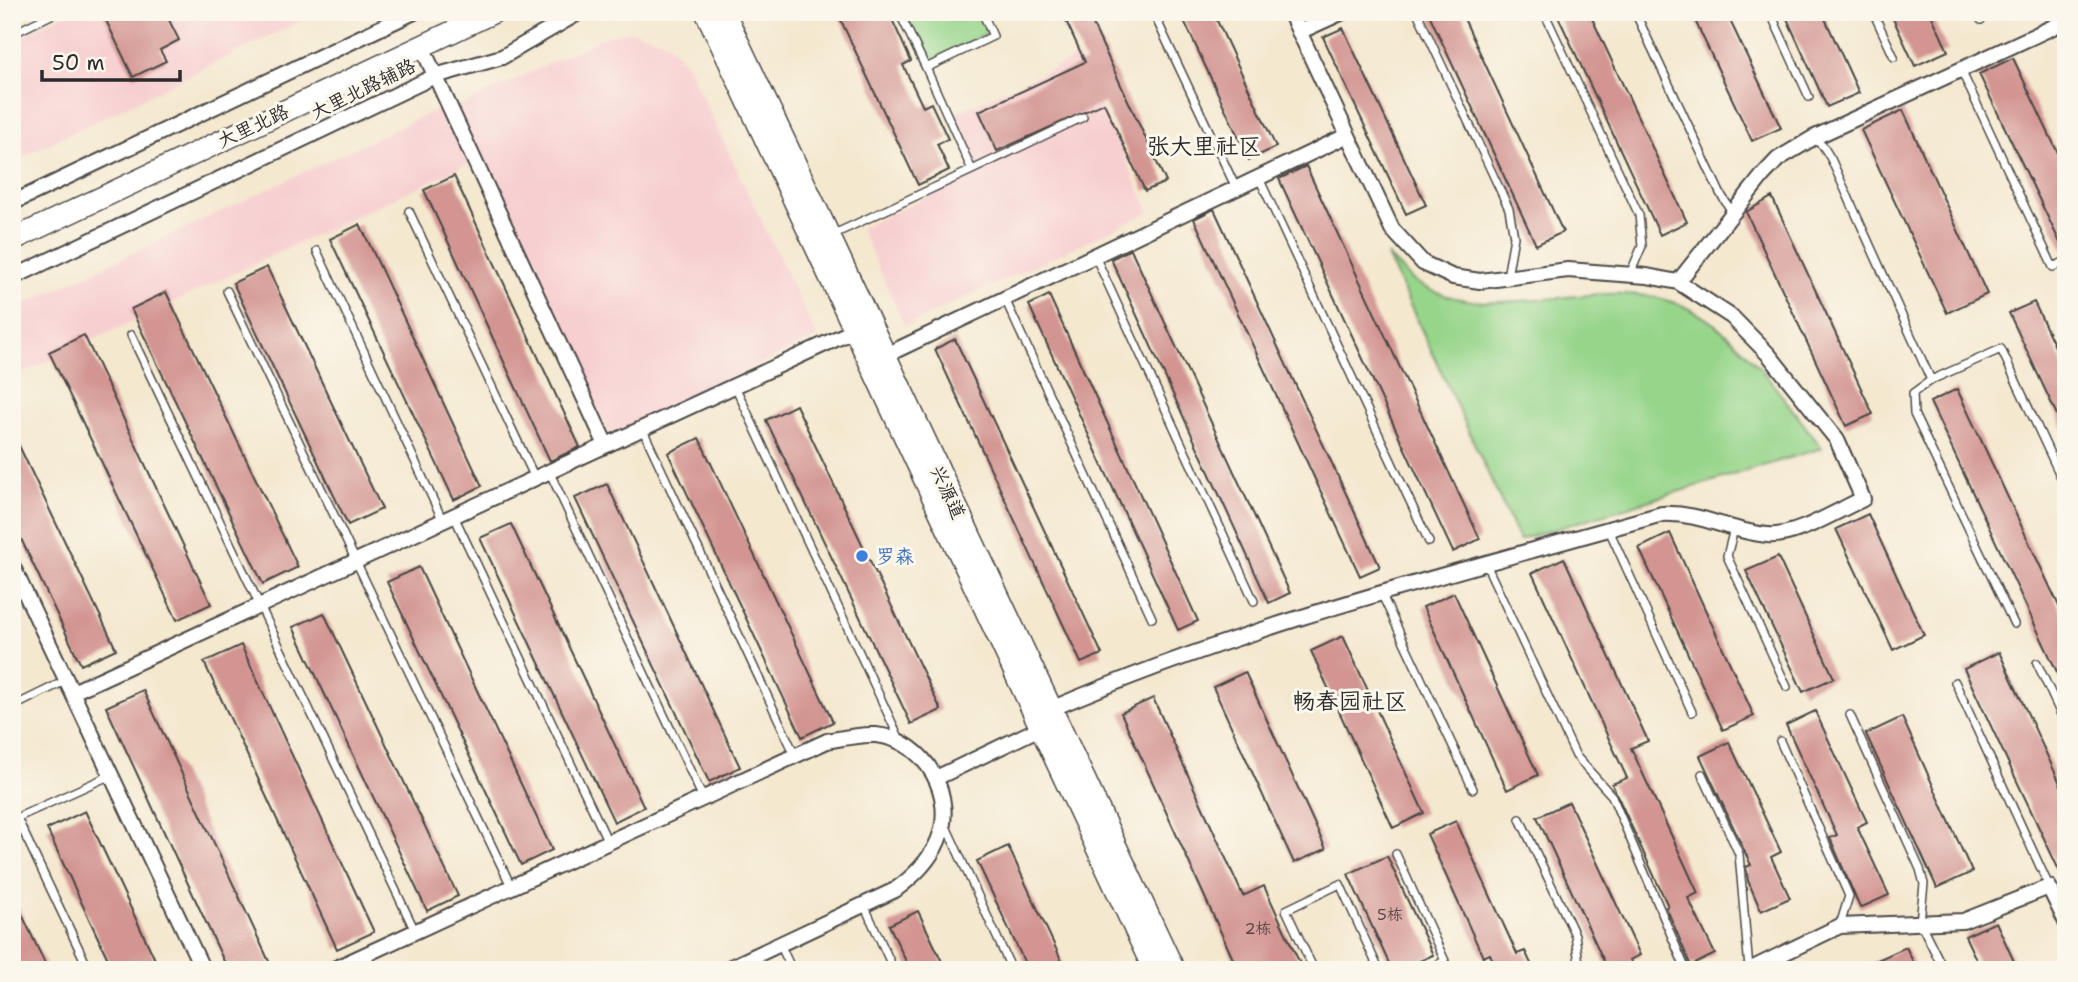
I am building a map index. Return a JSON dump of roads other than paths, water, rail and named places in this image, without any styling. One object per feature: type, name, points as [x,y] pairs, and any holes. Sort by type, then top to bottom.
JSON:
[{"type":"main road","name":"大里北路","points":[[12,240],[494,12]]},
{"type":"main road","name":"兴源道","points":[[706,12],[1154,970]]},
{"type":"main road","name":"兴源道","points":[[724,12],[1174,970]]},
{"type":"street","points":[[12,203],[414,12]]},
{"type":"street","name":"大里北路辅路","points":[[12,278],[435,76],[502,57],[580,12]]},
{"type":"street","points":[[1051,709],[1139,671],[1486,562],[1662,514],[1688,513],[1734,529],[1769,536],[1789,533],[1863,499],[1837,440],[1769,355],[1732,317],[1706,297],[1678,282],[1629,274],[1568,270],[1480,281],[1453,277],[1423,263],[1392,229],[1290,12]]},
{"type":"street","points":[[1299,32],[1343,12]]},
{"type":"street","points":[[1678,282],[1778,159],[1813,138],[2066,21]]},
{"type":"street","points":[[422,47],[606,445]]},
{"type":"street","points":[[884,356],[1346,136]]},
{"type":"street","points":[[70,686],[261,605],[853,331]]},
{"type":"street","points":[[12,565],[203,970]]},
{"type":"street","points":[[936,778],[1040,728]]},
{"type":"street","points":[[332,970],[827,741],[877,735],[901,742],[922,757],[936,778],[943,798],[944,820],[938,841],[914,877],[895,890],[725,970]]},
{"type":"street","points":[[1749,970],[1840,926],[1978,918],[2049,887],[2062,908],[2066,922]]},
{"type":"lane","points":[[12,33],[57,12]]},
{"type":"lane","points":[[899,12],[972,170]]},
{"type":"lane","points":[[926,68],[993,36],[982,12]]},
{"type":"lane","points":[[1153,12],[1236,188]]},
{"type":"lane","points":[[1417,12],[1509,209],[1514,237],[1507,277]]},
{"type":"lane","points":[[1544,12],[1639,215],[1642,246],[1629,274]]},
{"type":"lane","points":[[1635,12],[1720,194],[1733,213]]},
{"type":"lane","points":[[1770,12],[1809,97]]},
{"type":"lane","points":[[1873,12],[1894,57]]},
{"type":"lane","points":[[1961,70],[2053,267],[2066,261]]},
{"type":"lane","points":[[828,237],[1083,117]]},
{"type":"lane","points":[[1813,138],[1823,146],[1831,159],[1931,380]]},
{"type":"lane","points":[[1259,177],[1429,542]]},
{"type":"lane","points":[[409,211],[535,478]]},
{"type":"lane","points":[[317,251],[608,842]]},
{"type":"lane","points":[[1095,255],[1254,601]]},
{"type":"lane","points":[[227,291],[512,886]]},
{"type":"lane","points":[[1004,299],[1152,618]]},
{"type":"lane","points":[[131,335],[415,931]]},
{"type":"lane","points":[[2014,624],[1914,414],[1913,393],[1931,380],[2001,349],[2066,488]]},
{"type":"lane","points":[[735,386],[901,742]]},
{"type":"lane","points":[[642,428],[796,755]]},
{"type":"lane","points":[[549,471],[703,798]]},
{"type":"lane","points":[[1734,529],[1727,556],[1787,687]]},
{"type":"lane","points":[[1608,530],[1692,712]]},
{"type":"lane","points":[[1486,562],[1576,756],[1612,796],[1686,970]]},
{"type":"lane","points":[[1382,595],[1473,789]]},
{"type":"lane","points":[[2037,663],[2066,725]]},
{"type":"lane","points":[[1955,682],[2049,887]]},
{"type":"lane","points":[[12,707],[70,686]]},
{"type":"lane","points":[[1850,715],[1920,869],[1924,884],[1920,922],[1944,970]]},
{"type":"lane","points":[[1780,741],[1849,896],[1840,926]]},
{"type":"lane","points":[[89,970],[15,819],[111,774]]},
{"type":"lane","points":[[1702,774],[1740,854],[1749,970]]},
{"type":"lane","points":[[1520,819],[1575,935],[1580,970]]},
{"type":"lane","points":[[944,820],[1012,970]]},
{"type":"lane","points":[[1396,854],[1446,961],[1426,970]]},
{"type":"lane","points":[[1314,970],[1286,910],[1340,884],[1379,970]]},
{"type":"lane","points":[[864,905],[894,970]]},
{"type":"lane","points":[[780,944],[792,970]]},
{"type":"place","name":"罗森","points":[[862,556]]},
{"type":"district","name":"张大里社区","points":[[1204,146]]},
{"type":"district","name":"畅春园社区","points":[[1350,701]]}]
